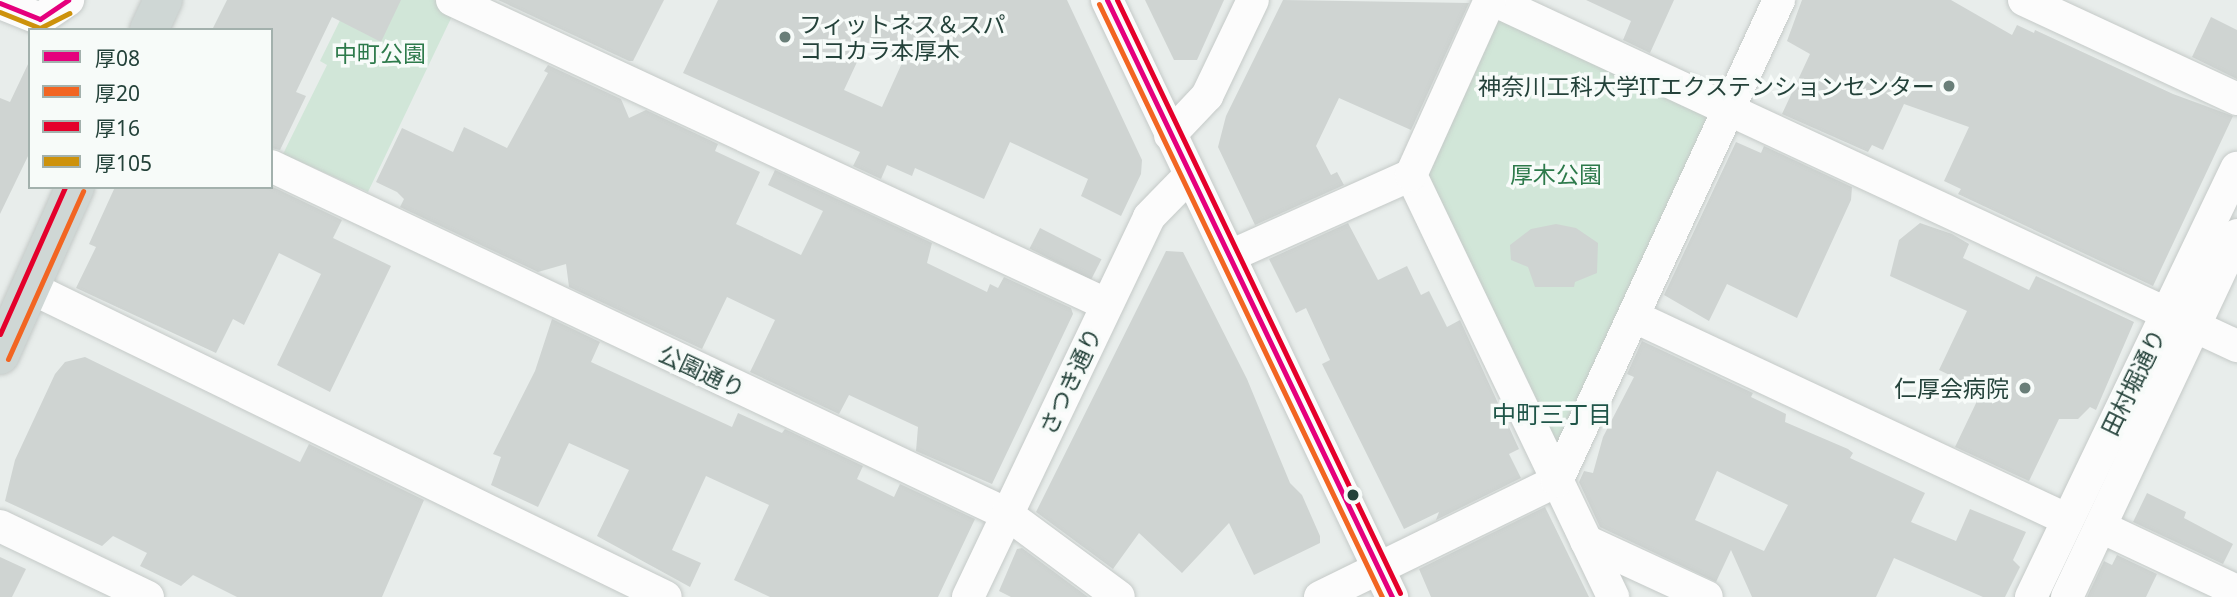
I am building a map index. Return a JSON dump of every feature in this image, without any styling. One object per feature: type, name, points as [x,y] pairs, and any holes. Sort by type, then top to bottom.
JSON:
[{"type":"main road","points":[[150,28],[163,0]]},
{"type":"main road","points":[[0,355],[74,189]]},
{"type":"street","points":[[0,3],[40,19],[68,0]]},
{"type":"street","points":[[452,0],[1107,304]]},
{"type":"street","points":[[1107,0],[1385,583]]},
{"type":"street","points":[[1170,135],[1207,96],[1254,0]]},
{"type":"street","points":[[1230,256],[1412,174],[1492,0],[2237,346]]},
{"type":"street","points":[[1320,597],[1385,583],[1557,481],[1779,0]]},
{"type":"street","points":[[2024,0],[2237,99]]},
{"type":"street","name":"公園通り","points":[[273,167],[1007,514],[1119,597]]},
{"type":"street","name":"田村堀通り","points":[[2031,597],[2067,519],[2179,318],[2237,168]]},
{"type":"street","points":[[1412,174],[1613,597]]},
{"type":"street","name":"さつき通り","points":[[968,597],[1149,217],[1189,176]]},
{"type":"street","points":[[2067,597],[2101,527],[2179,318],[2237,235]]},
{"type":"street","points":[[29,287],[666,597]]},
{"type":"street","points":[[1635,317],[2067,519]]},
{"type":"street","points":[[0,526],[148,597]]},
{"type":"street","points":[[2101,527],[2237,591]]},
{"type":"street","points":[[1586,541],[1707,597]]},
{"type":"green space","name":"中町公園","points":[[350,0],[434,0],[455,10],[368,192],[283,154],[327,65],[320,61]]},
{"type":"green space","name":"厚木公園","points":[[1498,19],[1708,112],[1712,120],[1562,443],[1551,443],[1425,173]]},
{"type":"building","points":[[227,0],[401,0],[381,42],[332,17],[296,92],[306,96],[280,150],[273,148],[273,28],[213,28]]},
{"type":"building","points":[[498,0],[664,0],[633,61],[629,61]]},
{"type":"building","points":[[718,0],[1067,0],[1142,160],[1141,174],[1121,216],[1081,196],[1088,179],[1010,142],[984,199],[915,168],[912,176],[887,165],[881,179],[853,166],[860,152],[683,73]],"holes":[[[864,47],[902,63],[882,107],[844,90]]]},
{"type":"building","points":[[1145,0],[1224,0],[1197,60],[1174,60]]},
{"type":"building","points":[[1283,0],[1469,3],[1411,130],[1339,98],[1316,146],[1331,175],[1337,172],[1344,185],[1255,225],[1218,147],[1226,116]]},
{"type":"building","points":[[1586,0],[1674,0],[1650,53],[1623,40],[1631,21]]},
{"type":"building","points":[[1802,0],[1951,0],[2012,35],[2017,25],[2034,33],[2035,30],[2173,94],[2233,116],[2153,286],[1958,194],[1961,189],[1944,181],[1969,127],[1904,104],[1883,150],[1872,145],[1868,152],[1782,114],[1810,54],[1787,41]]},
{"type":"building","points":[[2211,17],[2237,30],[2237,79],[2192,57]]},
{"type":"building","points":[[28,64],[28,156],[0,214],[0,98],[10,102]]},
{"type":"building","points":[[548,65],[621,99],[629,118],[646,110],[718,144],[715,151],[760,172],[736,224],[801,255],[823,211],[768,185],[775,170],[932,243],[927,263],[987,292],[990,284],[998,288],[1004,277],[1071,308],[1073,314],[992,484],[916,451],[918,427],[849,395],[839,414],[750,372],[775,320],[727,297],[702,349],[569,287],[566,264],[538,272],[400,207],[404,199],[397,192],[376,182],[402,128],[453,152],[464,127],[507,148],[548,73],[544,71]]},
{"type":"building","points":[[1736,142],[1761,153],[1764,146],[1852,187],[1851,200],[1797,318],[1727,284],[1709,321],[1664,295]]},
{"type":"building","points":[[273,187],[342,220],[333,238],[391,266],[330,392],[277,365],[321,274],[279,253],[244,325],[233,319],[216,353],[76,288],[96,247],[89,244],[114,189]]},
{"type":"building","points":[[1348,223],[1378,280],[1407,266],[1421,295],[1429,291],[1447,327],[1460,320],[1519,449],[1509,454],[1521,478],[1436,520],[1439,512],[1404,529],[1322,364],[1330,360],[1306,308],[1296,313],[1269,259]]},
{"type":"building","name":"仁厚会病院","points":[[1920,223],[1952,234],[1969,244],[1963,258],[2029,290],[2036,276],[2134,322],[2096,410],[2090,407],[2078,419],[2059,419],[2029,481],[1955,447],[1978,399],[1952,387],[1956,378],[1939,370],[1967,311],[1890,276],[1899,240]]},
{"type":"building","points":[[1556,224],[1576,228],[1598,243],[1597,273],[1575,282],[1574,287],[1535,287],[1528,267],[1511,260],[1510,245],[1531,229]]},
{"type":"building","points":[[1040,228],[1101,259],[1091,280],[1030,248]]},
{"type":"building","points":[[1166,251],[1183,252],[1247,379],[1290,483],[1302,495],[1320,536],[1320,543],[1254,575],[1229,523],[1182,573],[1139,533],[1113,569],[1036,512]]},
{"type":"building","points":[[552,319],[600,342],[591,362],[732,427],[738,413],[782,433],[785,429],[863,466],[857,479],[894,497],[900,484],[975,519],[938,597],[770,597],[734,580],[769,505],[706,476],[672,550],[701,563],[690,587],[597,536],[629,470],[569,443],[538,507],[491,485],[501,457],[493,454],[535,371]]},
{"type":"building","points":[[1642,341],[1753,393],[1751,397],[1786,414],[1785,422],[1848,449],[1853,453],[1850,458],[1925,493],[1911,522],[1956,541],[1970,509],[2026,532],[2013,560],[2020,567],[2005,597],[1983,597],[1894,558],[1876,597],[1752,597],[1731,550],[1716,582],[1600,527],[1579,482],[1584,471],[1593,473],[1603,437],[1634,377],[1627,374]],"holes":[[[1717,471],[1788,505],[1764,551],[1695,520]]]},
{"type":"building","points":[[85,357],[300,462],[309,444],[424,500],[382,597],[237,597],[193,575],[181,586],[140,566],[147,553],[113,536],[102,546],[5,501],[15,460],[55,374],[65,362]]},
{"type":"building","points":[[2147,493],[2186,512],[2184,518],[2233,544],[2223,564],[2133,522]]},
{"type":"building","points":[[1545,507],[1589,597],[1431,597],[1419,569]]},
{"type":"building","points":[[1022,548],[1088,597],[1011,597],[999,591],[1017,549]]},
{"type":"building","points":[[2117,555],[2157,574],[2146,597],[2087,597],[2104,561],[2112,565]]},
{"type":"building","points":[[0,557],[26,569],[12,597],[0,597]]},
{"type":"transit line","name":"厚08","points":[[0,3],[40,19],[68,0]]},
{"type":"transit line","name":"厚08","points":[[1107,0],[1392,597]]},
{"type":"transit line","name":"厚16","points":[[1117,0],[1400,593]]},
{"type":"transit line","name":"厚20","points":[[1099,4],[1382,597]]},
{"type":"transit line","name":"厚105","points":[[0,12],[40,28],[69,13]]},
{"type":"transit line","name":"厚16","points":[[0,334],[64,189]]},
{"type":"transit line","name":"厚20","points":[[8,359],[83,191]]},
{"type":"place","name":"フィットネス＆スパ ココカラ本厚木","points":[[785,37]]},
{"type":"place","name":"神奈川工科大学ITエクステンションセンター","points":[[1949,86]]},
{"type":"place","name":"仁厚会病院","points":[[2025,388]]},
{"type":"district","name":"中町三丁目","points":[[1552,414]]}]
